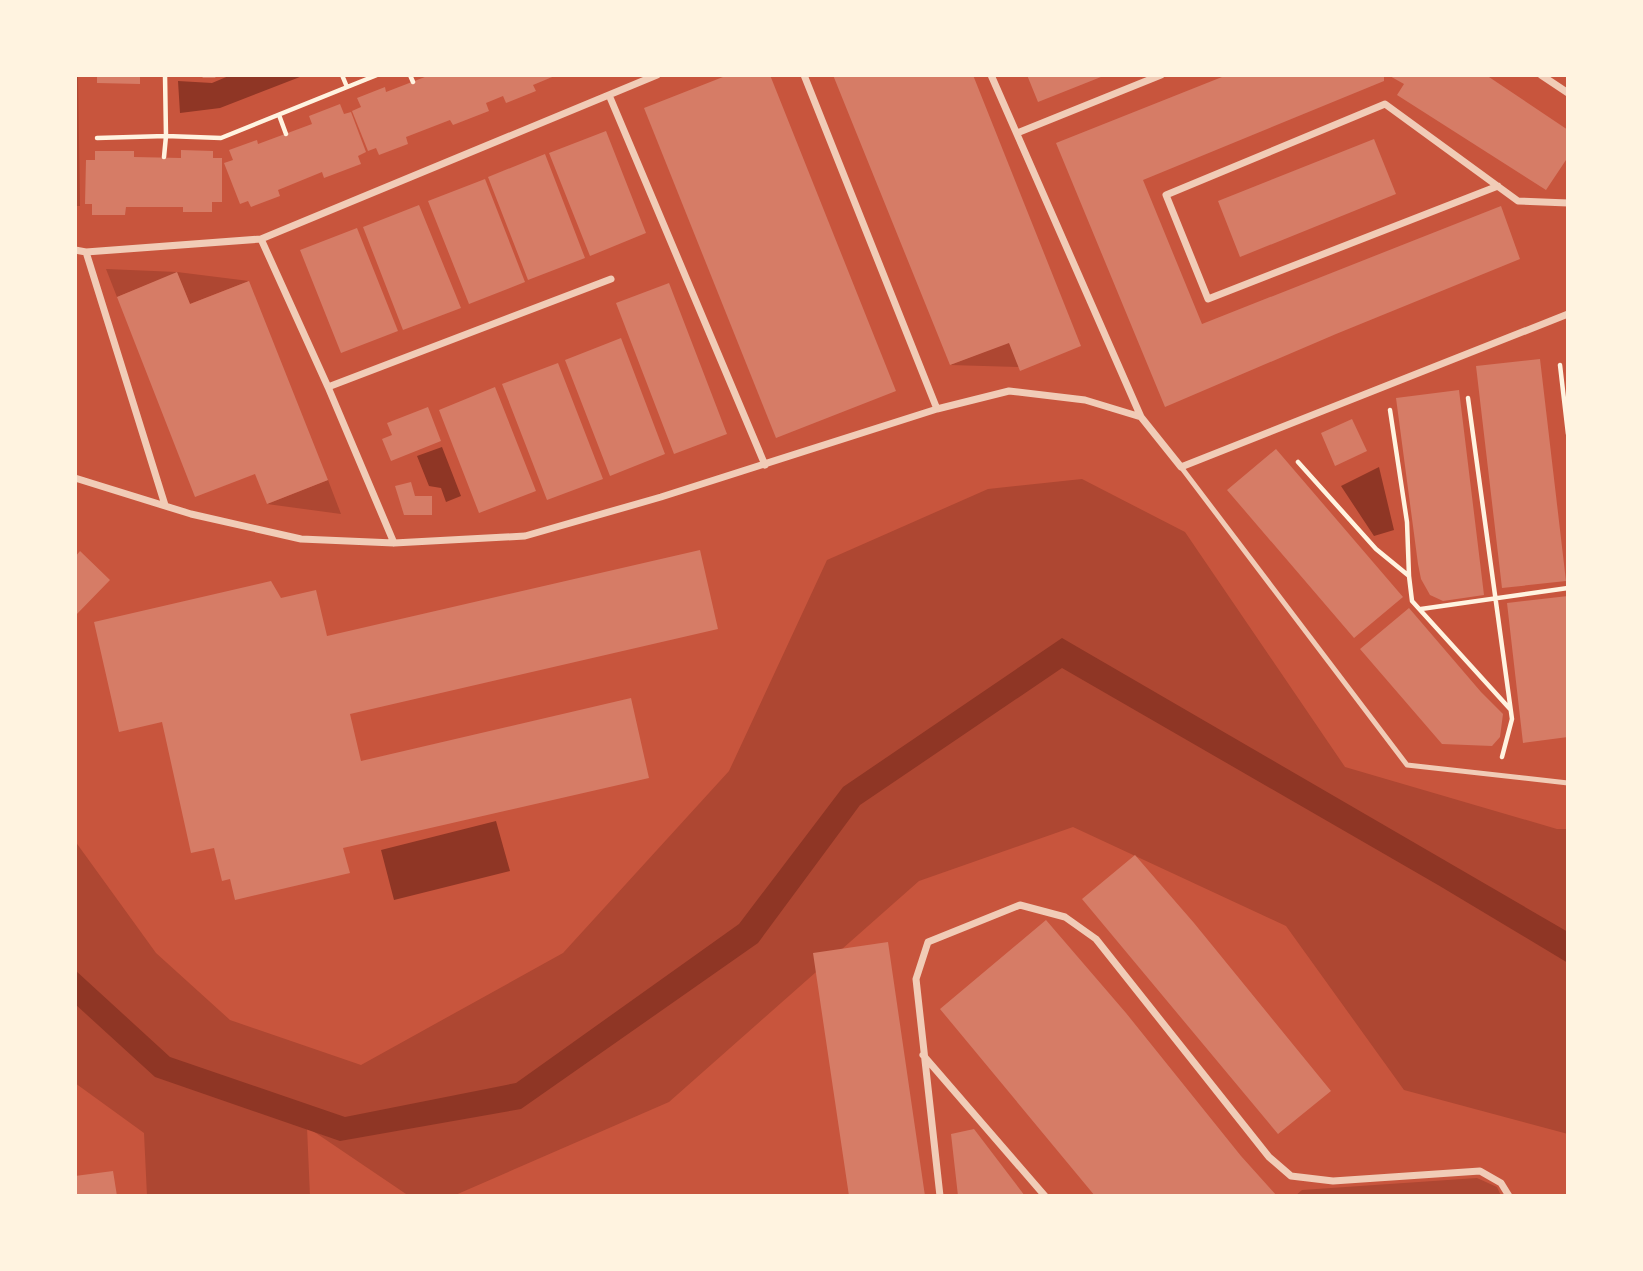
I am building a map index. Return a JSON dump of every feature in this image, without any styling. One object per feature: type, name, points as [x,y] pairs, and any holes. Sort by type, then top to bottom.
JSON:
[{"type":"street","points":[[75,250],[261,239],[657,75]]},
{"type":"street","points":[[804,75],[937,408]]},
{"type":"street","points":[[991,75],[1141,417],[1181,467],[1568,314]]},
{"type":"street","points":[[1017,133],[1161,75]]},
{"type":"street","points":[[1541,75],[1568,93]]},
{"type":"street","points":[[609,95],[765,465]]},
{"type":"street","points":[[1498,186],[1208,299],[1166,195],[1385,104],[1498,186],[1518,201],[1568,203]]},
{"type":"street","points":[[261,239],[394,543]]},
{"type":"street","points":[[86,251],[165,505]]},
{"type":"street","points":[[328,387],[611,279]]},
{"type":"street","points":[[75,478],[165,505],[302,540],[394,543],[525,536],[765,465],[937,408],[1009,390],[1084,400],[1141,417]]},
{"type":"street","points":[[940,1196],[916,979],[928,942],[1020,905],[1065,917],[1096,939],[1269,1157],[1290,1176],[1332,1181],[1480,1171],[1501,1183],[1509,1196]]},
{"type":"street","points":[[923,1054],[1045,1196]]},
{"type":"lane","points":[[1181,467],[1407,765],[1568,783]]},
{"type":"path","points":[[164,75],[164,158]]},
{"type":"path","points":[[203,75],[215,75]]},
{"type":"path","points":[[342,75],[347,87]]},
{"type":"path","points":[[97,138],[221,138],[377,75]]},
{"type":"path","points":[[410,75],[412,82]]},
{"type":"path","points":[[279,115],[286,134]]},
{"type":"path","points":[[1560,365],[1568,434]]},
{"type":"path","points":[[1468,398],[1512,719],[1498,775]]},
{"type":"path","points":[[1390,410],[1407,522],[1412,601],[1511,710]]},
{"type":"path","points":[[1298,462],[1376,549],[1409,576]]},
{"type":"path","points":[[1420,609],[1568,588]]},
{"type":"shaded area","points":[[75,75],[78,75],[80,206],[75,206]]},
{"type":"shaded area","points":[[231,75],[305,75],[220,108],[180,113],[178,81],[212,83]]},
{"type":"shaded area","points":[[106,269],[177,272],[249,281],[190,304],[177,273],[117,297]]},
{"type":"shaded area","points":[[1009,342],[1019,367],[950,365]]},
{"type":"shaded area","points":[[442,447],[461,496],[446,502],[441,488],[429,486],[417,456]]},
{"type":"shaded area","points":[[1379,467],[1394,530],[1374,536],[1341,486]]},
{"type":"shaded area","points":[[1082,479],[1185,532],[1345,767],[1557,829],[1568,829],[1568,1134],[1404,1090],[1286,926],[1073,827],[919,881],[669,1102],[453,1196],[409,1196],[307,1127],[310,1196],[147,1196],[144,1133],[75,1083],[75,841],[156,953],[230,1020],[361,1065],[563,953],[729,771],[827,560],[988,489]]},
{"type":"shaded area","points":[[328,480],[341,514],[267,504]]},
{"type":"shaded area","points":[[1062,638],[1568,932],[1568,963],[1062,668],[860,805],[758,943],[521,1109],[340,1141],[155,1077],[75,1004],[75,970],[170,1057],[345,1117],[516,1083],[739,924],[843,787]]},
{"type":"shaded area","points":[[496,821],[510,871],[394,900],[381,850]]},
{"type":"shaded area","points":[[1477,1178],[1497,1187],[1501,1196],[1295,1196],[1302,1190]]},
{"type":"building","points":[[97,75],[140,75],[140,84],[97,83]]},
{"type":"building","points":[[430,75],[557,75],[533,85],[536,91],[506,103],[503,96],[486,103],[489,111],[453,125],[450,120],[406,137],[408,144],[379,155],[376,148],[368,151],[352,111],[361,107],[357,98],[385,87],[386,92]]},
{"type":"building","points":[[728,75],[770,75],[896,391],[776,438],[644,108]]},
{"type":"building","points":[[833,75],[973,75],[1081,346],[1020,371],[1009,343],[950,365]]},
{"type":"building","points":[[1027,75],[1106,75],[1038,102]]},
{"type":"building","points":[[1227,75],[1384,75],[1384,81],[1143,180],[1202,324],[1501,206],[1520,259],[1165,407],[1056,143]]},
{"type":"building","points":[[1388,75],[1486,75],[1568,130],[1568,157],[1546,190],[1397,95],[1404,84]]},
{"type":"building","points":[[340,104],[344,114],[351,112],[366,152],[358,156],[361,164],[324,178],[322,172],[278,190],[280,196],[251,207],[248,201],[240,204],[224,163],[233,160],[229,150],[257,140],[258,144],[312,124],[309,116]]},
{"type":"building","points":[[606,131],[646,233],[590,256],[549,153]]},
{"type":"building","points":[[1374,139],[1396,194],[1240,257],[1218,201]]},
{"type":"building","points":[[181,150],[213,151],[213,158],[222,158],[222,202],[212,202],[212,212],[183,212],[183,207],[126,207],[125,215],[92,215],[92,204],[85,204],[86,160],[95,160],[95,151],[134,151],[134,157],[181,158]]},
{"type":"building","points":[[545,154],[585,258],[528,280],[488,177]]},
{"type":"building","points":[[485,179],[525,282],[469,304],[428,201]]},
{"type":"building","points":[[419,205],[461,308],[403,330],[363,227]]},
{"type":"building","points":[[357,228],[398,331],[341,353],[300,250]]},
{"type":"building","points":[[177,272],[190,304],[249,281],[328,480],[267,504],[255,474],[195,497],[117,297]]},
{"type":"building","points":[[669,283],[727,434],[674,454],[616,303]]},
{"type":"building","points":[[621,338],[665,454],[610,476],[565,360]]},
{"type":"building","points":[[1540,359],[1566,581],[1502,588],[1476,366]]},
{"type":"building","points":[[558,363],[603,479],[547,500],[502,384]]},
{"type":"building","points":[[495,387],[536,491],[479,513],[439,410]]},
{"type":"building","points":[[1459,390],[1484,595],[1443,601],[1430,595],[1421,579],[1396,398]]},
{"type":"building","points":[[428,407],[441,441],[391,461],[382,439],[392,435],[387,423]]},
{"type":"building","points":[[1352,419],[1367,451],[1335,466],[1321,433]]},
{"type":"building","points":[[1276,449],[1403,597],[1354,638],[1227,490]]},
{"type":"building","points":[[411,482],[415,496],[432,496],[432,515],[404,515],[395,486]]},
{"type":"building","points":[[700,550],[718,629],[350,714],[361,761],[631,698],[649,778],[343,848],[350,873],[235,900],[230,879],[222,881],[214,848],[191,853],[162,722],[119,732],[94,622],[271,581],[281,598],[316,590],[327,636]]},
{"type":"building","points":[[80,551],[110,580],[75,616],[75,557]]},
{"type":"building","points":[[1568,596],[1568,737],[1523,743],[1507,603]]},
{"type":"building","points":[[1409,608],[1503,714],[1500,737],[1492,746],[1442,744],[1360,649]]},
{"type":"building","points":[[1135,855],[1331,1091],[1278,1134],[1082,899]]},
{"type":"building","points":[[1046,920],[1277,1196],[1095,1196],[940,1009]]},
{"type":"building","points":[[888,942],[925,1196],[849,1196],[813,953]]},
{"type":"building","points":[[974,1129],[1025,1196],[958,1196],[951,1134]]},
{"type":"building","points":[[113,1171],[117,1196],[75,1196],[75,1176]]}]
